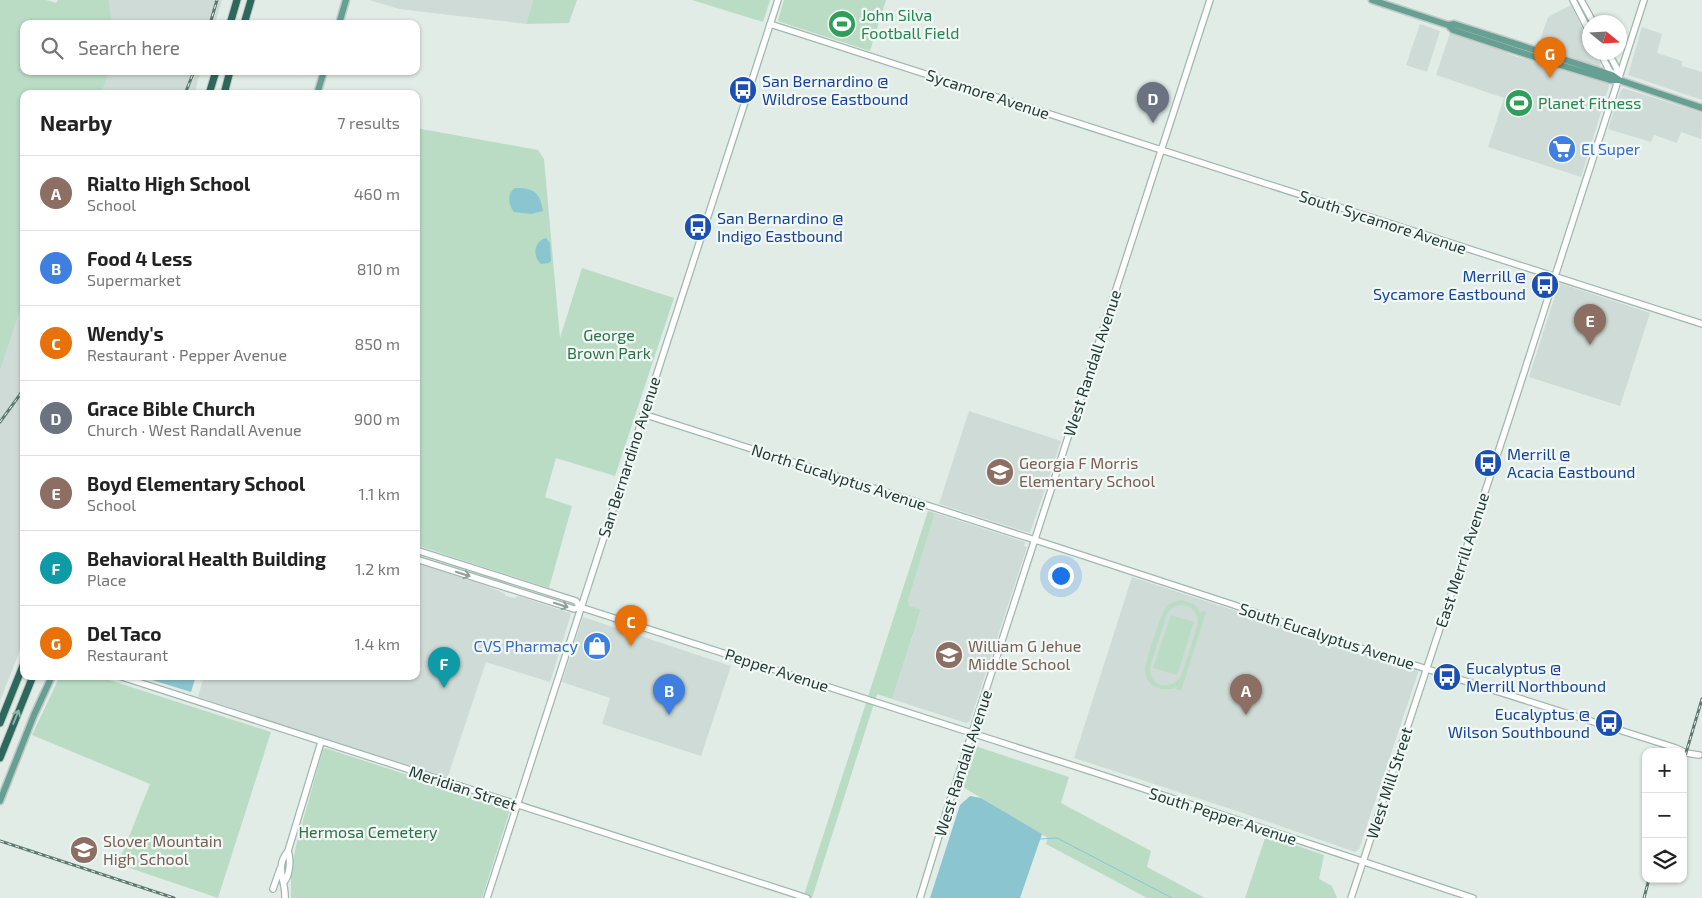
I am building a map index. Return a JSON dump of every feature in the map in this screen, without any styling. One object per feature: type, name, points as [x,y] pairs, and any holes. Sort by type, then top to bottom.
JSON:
[{"type":"highway","points":[[231,20],[237,0]]},
{"type":"highway","points":[[245,20],[251,0]]},
{"type":"highway","points":[[210,90],[215,75]]},
{"type":"highway","points":[[225,90],[229,75]]},
{"type":"highway","points":[[0,723],[20,672]]},
{"type":"highway","points":[[0,758],[31,680]]},
{"type":"main road","points":[[340,20],[346,0]]},
{"type":"main road","points":[[1372,0],[1448,25],[1459,25],[1599,71],[1619,80],[1702,108]]},
{"type":"main road","points":[[1448,25],[1453,30],[1547,61],[1610,80],[1619,80]]},
{"type":"main road","points":[[318,90],[323,75]]},
{"type":"main road","points":[[0,801],[34,715],[50,680]]},
{"type":"street","name":"San Bernardino Avenue","points":[[487,898],[778,0]]},
{"type":"street","name":"West Randall Avenue","points":[[920,898],[1097,344],[1210,0]]},
{"type":"street","points":[[1573,0],[1582,17]]},
{"type":"street","points":[[1581,0],[1589,15]]},
{"type":"street","name":"East Merrill Avenue","points":[[1427,669],[1644,0]]},
{"type":"street","name":"Sycamore Avenue","points":[[770,24],[1064,118]]},
{"type":"street","points":[[1599,71],[1603,68],[1602,60]]},
{"type":"street","points":[[1603,60],[1608,70],[1619,80]]},
{"type":"street","points":[[1612,60],[1619,80]]},
{"type":"street","name":"South Sycamore Avenue","points":[[1064,118],[1702,324]]},
{"type":"street","name":"North Eucalyptus Avenue","points":[[643,414],[1035,541]]},
{"type":"street","name":"South Eucalyptus Avenue","points":[[1035,541],[1234,605],[1310,632],[1701,756]]},
{"type":"street","name":"Pepper Avenue","points":[[420,551],[576,601],[580,607],[973,733]]},
{"type":"street","name":"Pepper Avenue","points":[[420,560],[574,610],[580,607]]},
{"type":"street","name":"West Mill Street","points":[[1351,898],[1427,669]]},
{"type":"street","name":"Meridian Street","points":[[131,680],[807,898]]},
{"type":"street","name":"South Pepper Avenue","points":[[973,733],[1473,898]]},
{"type":"street","points":[[273,889],[288,851],[321,742]]},
{"type":"street","points":[[284,882],[287,878],[289,864],[290,856],[288,851]]},
{"type":"street","points":[[281,867],[280,872],[284,882],[285,898]]},
{"type":"shaded area","points":[[109,0],[222,0],[216,20],[112,20]]},
{"type":"shaded area","points":[[369,0],[533,0],[526,24],[399,9]]},
{"type":"shaded area","points":[[1571,5],[1582,28],[1582,60],[1599,60],[1601,64],[1598,67],[1538,46],[1548,17]]},
{"type":"shaded area","points":[[1420,24],[1440,31],[1427,72],[1406,65]]},
{"type":"shaded area","points":[[1642,27],[1662,34],[1657,53],[1682,61],[1682,66],[1702,72],[1702,100],[1628,75]]},
{"type":"shaded area","points":[[1450,33],[1507,51],[1508,54],[1608,84],[1609,86],[1581,177],[1488,147],[1504,98],[1436,75]]},
{"type":"shaded area","points":[[108,75],[200,75],[195,90],[103,90]]},
{"type":"shaded area","points":[[1623,88],[1702,113],[1701,139],[1681,132],[1677,143],[1654,135],[1651,142],[1608,129]]},
{"type":"shaded area","points":[[1559,283],[1650,313],[1620,406],[1529,377]]},
{"type":"shaded area","points":[[20,310],[20,650],[0,701],[0,371]]},
{"type":"shaded area","name":"Georgia F Morris Elementary School","points":[[969,411],[1061,441],[1030,533],[939,504]]},
{"type":"shaded area","name":"William G Jehue Middle School","points":[[935,513],[1025,542],[1024,546],[1027,547],[970,721],[966,723],[892,699],[921,611],[910,606],[908,601]]},
{"type":"shaded area","points":[[420,564],[487,586],[504,593],[506,596],[515,598],[518,596],[571,614],[550,682],[486,662],[448,776],[445,777],[198,697],[203,680],[420,680]]},
{"type":"shaded area","points":[[1132,577],[1417,670],[1418,673],[1359,849],[1355,852],[1074,758]]},
{"type":"shaded area","points":[[583,617],[731,666],[701,756],[602,724],[610,698],[562,682]]},
{"type":"green space","points":[[0,0],[46,0],[56,3],[58,0],[109,0],[112,20],[20,20],[20,75],[108,75],[103,90],[20,90],[20,310],[0,371]]},
{"type":"green space","points":[[533,0],[577,0],[569,23],[526,24]]},
{"type":"green space","points":[[692,0],[770,0],[763,22]]},
{"type":"green space","points":[[784,0],[886,0],[870,51],[780,22],[778,20]]},
{"type":"green space","name":"George Brown Park","points":[[420,129],[538,150],[544,159],[560,338],[582,268],[674,298],[615,476],[556,458],[545,497],[572,506],[549,588],[420,546]]},
{"type":"green space","points":[[928,511],[935,513],[908,601],[910,606],[921,610],[892,699],[877,694],[812,898],[803,898]]},
{"type":"green space","points":[[1182,600],[1194,604],[1201,613],[1202,611],[1206,612],[1181,691],[1176,689],[1177,687],[1161,689],[1151,684],[1145,669],[1164,610],[1170,604]],"holes":[[[1183,605],[1195,612],[1198,623],[1179,679],[1172,684],[1161,685],[1153,679],[1150,667],[1167,613],[1172,608]]]},
{"type":"green space","points":[[1171,615],[1194,622],[1177,675],[1153,668]]},
{"type":"green space","points":[[58,680],[109,680],[271,732],[218,898],[118,864],[150,784],[32,735]]},
{"type":"green space","points":[[975,746],[1069,777],[1061,803],[1151,851],[1147,867],[1205,898],[1147,898],[1046,844],[1048,838],[963,787]]},
{"type":"green space","name":"Hermosa Cemetery","points":[[325,748],[509,808],[510,810],[482,898],[291,898],[291,869],[297,842],[323,749]]},
{"type":"green space","points":[[1266,835],[1324,855],[1319,879],[1332,886],[1337,898],[1245,898]]},
{"type":"water","points":[[515,188],[527,189],[535,193],[540,200],[543,211],[531,214],[514,212],[510,206],[509,199],[512,190]]},
{"type":"water","points":[[546,238],[550,243],[551,261],[541,264],[535,253],[539,242]]},
{"type":"water","points":[[152,680],[195,680],[191,692]]},
{"type":"water","points":[[970,796],[981,798],[1042,834],[1020,898],[930,898],[960,805]]},
{"type":"waterway","points":[[1040,839],[1057,838],[1172,898]]},
{"type":"railway","points":[[211,20],[217,0]]},
{"type":"railway","points":[[187,90],[192,75]]},
{"type":"railway","points":[[0,422],[20,394]]},
{"type":"railway","points":[[1687,750],[1702,699]]},
{"type":"railway","points":[[0,841],[174,898]]},
{"type":"railway","points":[[1644,898],[1648,883]]},
{"type":"place","name":"John Silva Football Field","points":[[842,24]]},
{"type":"place","name":"Del Taco","points":[[1550,78]]},
{"type":"place","name":"San Bernardino @ Wildrose Eastbound","points":[[743,90]]},
{"type":"place","name":"Planet Fitness","points":[[1519,103]]},
{"type":"place","name":"Grace Bible Church","points":[[1153,123]]},
{"type":"place","name":"El Super","points":[[1562,149]]},
{"type":"place","name":"San Bernardino @ Indigo Eastbound","points":[[698,227]]},
{"type":"place","name":"Merrill @ Sycamore Eastbound","points":[[1545,285]]},
{"type":"place","name":"Boyd Elementary School","points":[[1590,345]]},
{"type":"place","name":"Merrill @ Acacia Eastbound","points":[[1488,463]]},
{"type":"place","name":"Georgia F Morris Elementary School","points":[[1000,472]]},
{"type":"place","name":"CVS Pharmacy","points":[[597,646]]},
{"type":"place","name":"Wendy's","points":[[631,646]]},
{"type":"place","name":"William G Jehue Middle School","points":[[949,655]]},
{"type":"place","name":"Eucalyptus @ Merrill Northbound","points":[[1447,677]]},
{"type":"place","name":"Behavioral Health Building","points":[[444,688]]},
{"type":"place","name":"Food 4 Less","points":[[669,715]]},
{"type":"place","name":"Rialto High School","points":[[1246,715]]},
{"type":"place","name":"Eucalyptus @ Wilson Southbound","points":[[1609,723]]},
{"type":"place","name":"Slover Mountain High School","points":[[84,850]]}]
